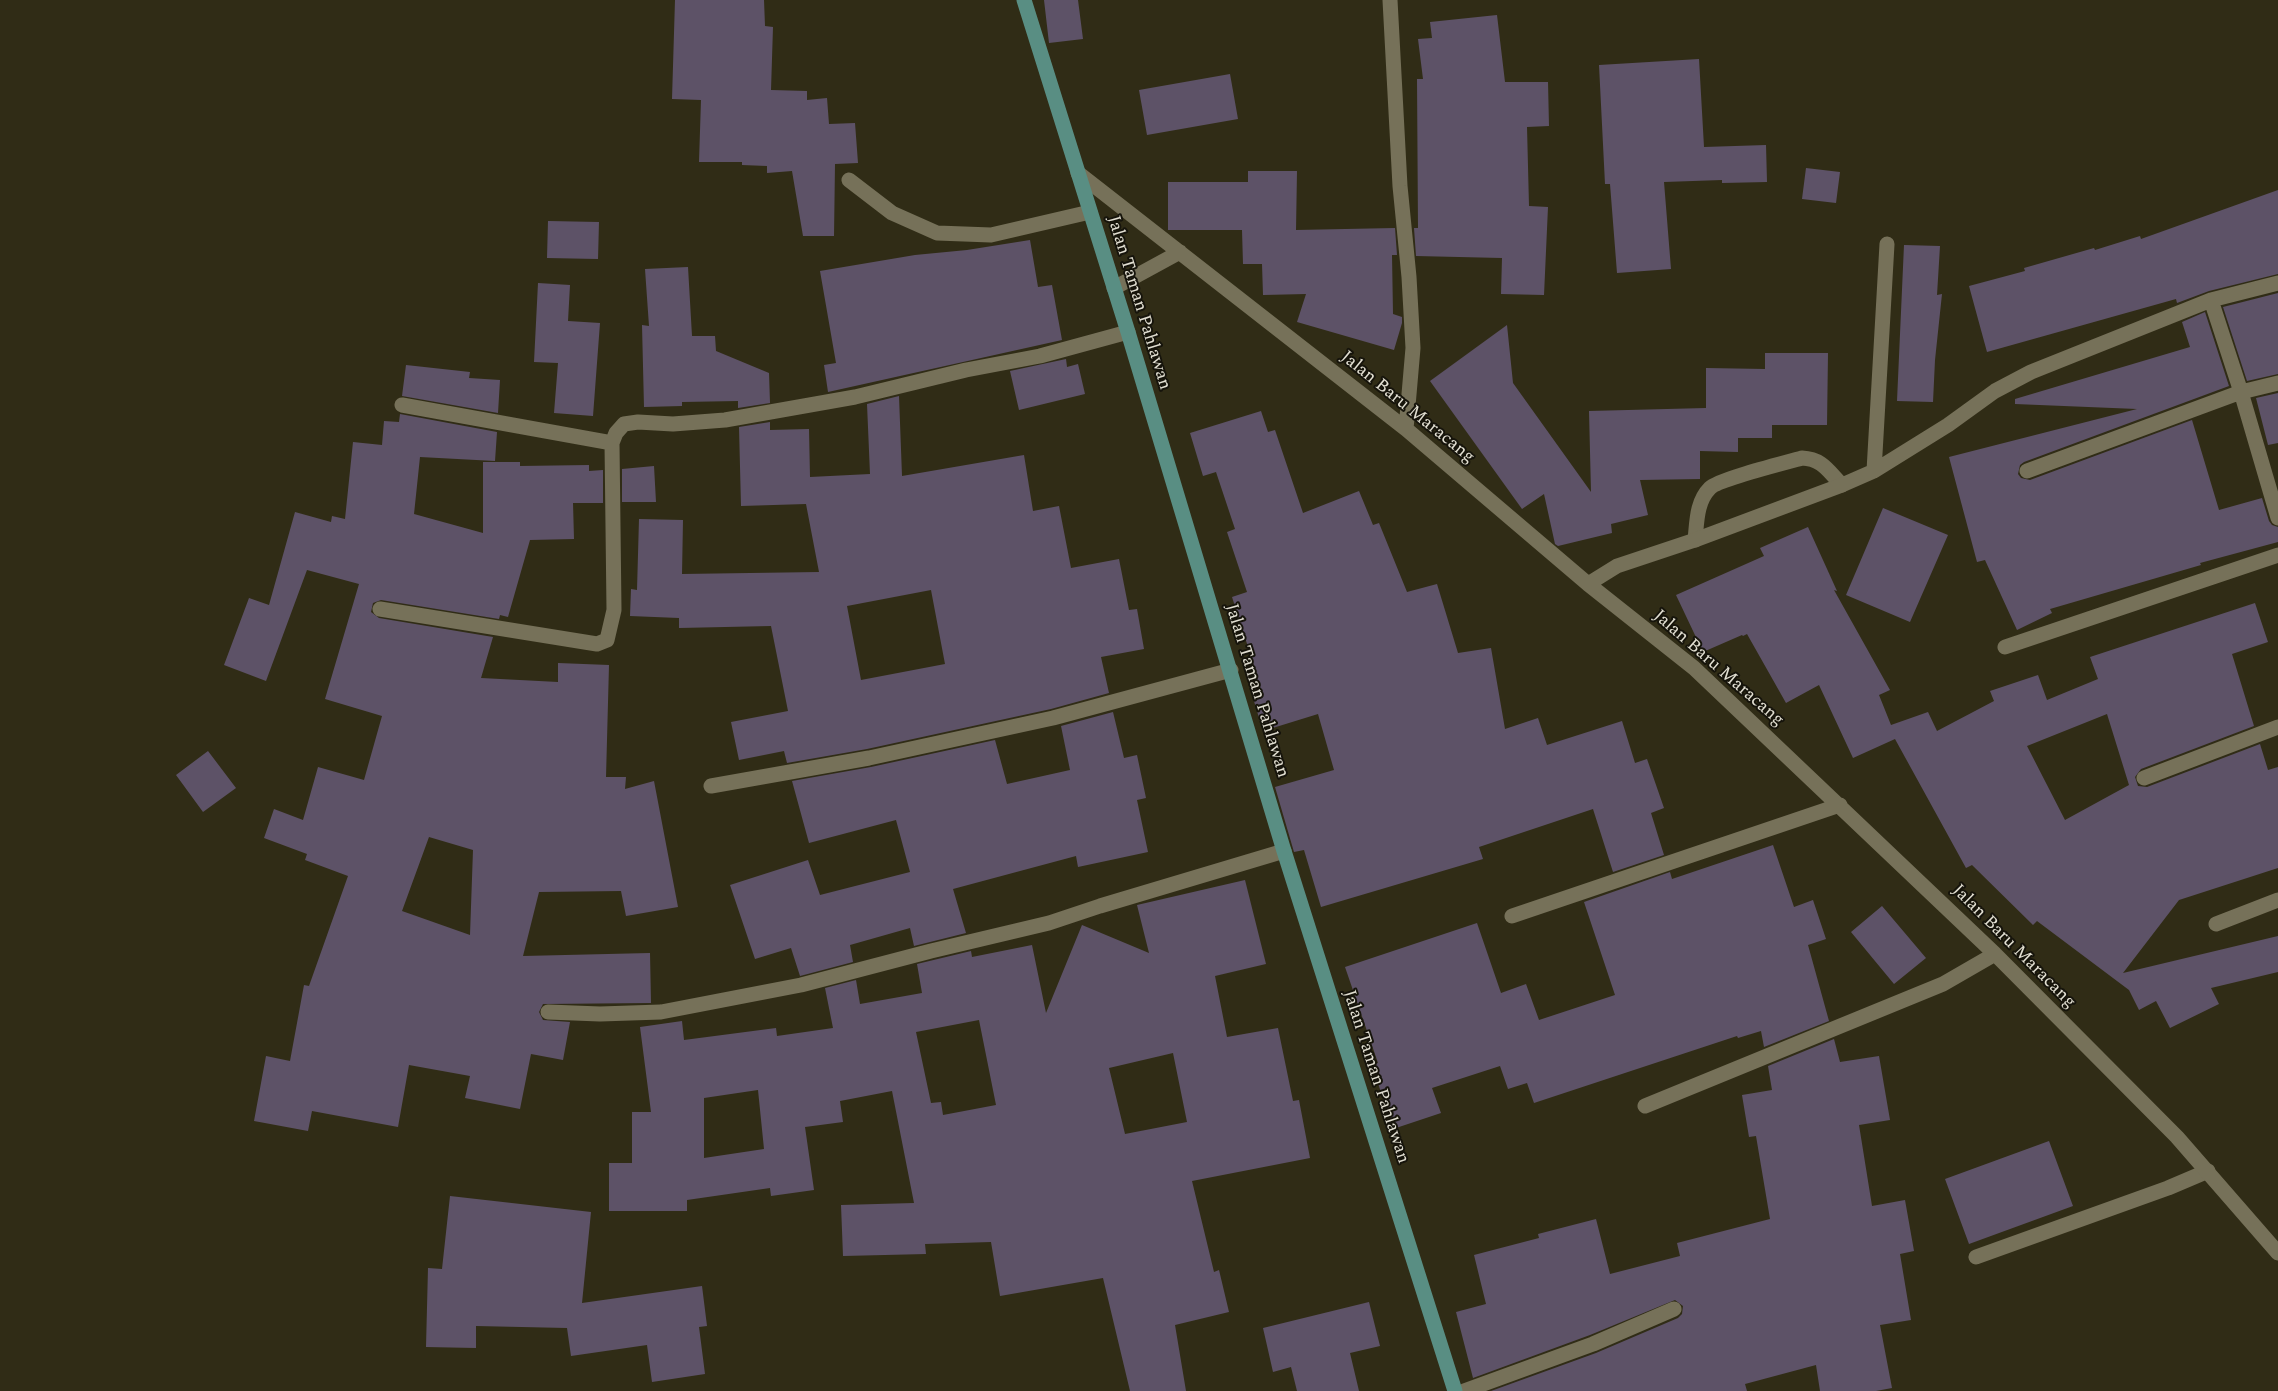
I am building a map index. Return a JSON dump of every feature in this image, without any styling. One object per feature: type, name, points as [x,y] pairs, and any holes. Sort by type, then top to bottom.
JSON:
[{"type":"main road","name":"Jalan Taman Pahlawan","points":[[1024,0],[1128,332],[1284,852],[1455,1391]]},
{"type":"street","points":[[1390,0],[1400,186],[1409,277],[1413,348],[1406,429]]},
{"type":"street","name":"Jalan Baru Maracang","points":[[1078,173],[1406,429],[1588,584],[1694,668],[1995,954],[2177,1137],[2278,1253]]},
{"type":"street","points":[[849,180],[892,213],[936,233],[990,235],[1090,212]]},
{"type":"street","points":[[1874,471],[1887,244]]},
{"type":"street","points":[[1114,288],[1180,252]]},
{"type":"street","points":[[1588,584],[1617,566],[1695,540],[1842,485],[1874,471],[1948,425],[1995,391],[2031,372],[2211,300],[2278,282]]},
{"type":"street","points":[[2211,300],[2242,392],[2278,518]]},
{"type":"street","points":[[380,609],[597,644],[607,640],[614,610],[612,442],[616,433],[624,424],[638,422],[674,424],[725,420],[856,397],[966,370],[1040,356],[1128,332]]},
{"type":"street","points":[[2027,471],[2242,392],[2278,383]]},
{"type":"street","points":[[402,404],[612,442]]},
{"type":"street","points":[[1695,540],[1698,511],[1703,497],[1710,487],[1724,481],[1802,458],[1814,458],[1831,472],[1842,485]]},
{"type":"street","points":[[2005,647],[2278,555]]},
{"type":"street","points":[[711,786],[869,758],[1053,718],[1230,670]]},
{"type":"street","points":[[2144,778],[2278,727]]},
{"type":"street","points":[[1512,916],[1840,805]]},
{"type":"street","points":[[548,1012],[600,1014],[661,1012],[801,986],[932,951],[1049,923],[1100,906],[1284,852]]},
{"type":"street","points":[[2216,924],[2278,900]]},
{"type":"street","points":[[1645,1106],[1943,984],[1995,954]]},
{"type":"street","points":[[1976,1257],[2168,1188],[2208,1171]]},
{"type":"street","points":[[1464,1391],[1593,1344],[1674,1309]]},
{"type":"building","points":[[675,0],[764,0],[765,26],[773,27],[771,90],[807,91],[807,100],[827,98],[829,124],[855,123],[858,163],[835,164],[834,236],[803,236],[792,171],[767,173],[767,166],[742,165],[742,162],[699,162],[701,100],[672,99]]},
{"type":"building","points":[[1044,0],[1078,0],[1083,39],[1049,43]]},
{"type":"building","points":[[1497,15],[1505,82],[1548,82],[1549,126],[1527,127],[1529,206],[1548,207],[1544,295],[1501,294],[1502,258],[1416,256],[1414,228],[1418,228],[1417,79],[1423,79],[1418,39],[1432,38],[1430,22]]},
{"type":"building","points":[[1699,59],[1704,147],[1766,145],[1767,182],[1722,183],[1722,180],[1664,182],[1671,269],[1617,273],[1610,184],[1605,184],[1599,65]]},
{"type":"building","points":[[1230,74],[1238,119],[1147,135],[1139,90]]},
{"type":"building","points":[[1806,168],[1840,172],[1836,203],[1802,199]]},
{"type":"building","points":[[1248,171],[1297,171],[1296,230],[1395,228],[1397,255],[1392,255],[1393,314],[1402,317],[1402,323],[1394,350],[1297,322],[1306,294],[1263,295],[1262,264],[1243,264],[1242,230],[1168,230],[1168,182],[1248,182]]},
{"type":"building","points":[[2278,190],[2278,274],[2209,291],[2177,303],[2176,299],[1987,352],[1969,286],[2025,271],[2024,268],[2094,248],[2095,250],[2140,236],[2141,239]]},
{"type":"building","points":[[548,221],[599,222],[598,259],[547,258]]},
{"type":"building","points":[[1030,240],[1038,287],[1052,285],[1062,340],[828,392],[824,365],[836,363],[820,271],[915,255],[967,250]]},
{"type":"building","points":[[1904,245],[1940,246],[1937,295],[1942,294],[1933,402],[1897,401]]},
{"type":"building","points":[[688,267],[692,336],[715,336],[716,351],[769,373],[770,403],[738,408],[738,401],[682,402],[682,406],[644,407],[642,325],[649,326],[645,269]]},
{"type":"building","points":[[538,283],[570,285],[568,321],[600,323],[593,416],[554,413],[558,363],[534,362]]},
{"type":"building","points":[[2278,293],[2278,374],[2247,381],[2223,307]]},
{"type":"building","points":[[2205,312],[2229,386],[2024,462],[2020,465],[2018,474],[2021,478],[2030,480],[2192,420],[2219,510],[2262,498],[2269,521],[2272,525],[2278,527],[2278,542],[2200,563],[2201,565],[2050,609],[2052,613],[2017,630],[1985,560],[1977,562],[1949,457],[2137,409],[2015,404],[2015,399],[2190,347],[2182,322]]},
{"type":"building","points":[[1507,325],[1513,383],[1591,492],[1589,411],[1706,408],[1706,368],[1765,369],[1765,353],[1828,353],[1827,425],[1772,425],[1772,438],[1738,438],[1738,452],[1700,451],[1700,479],[1640,480],[1648,515],[1611,524],[1612,533],[1558,546],[1555,544],[1544,494],[1522,509],[1430,381]]},
{"type":"building","points":[[1066,359],[1067,367],[1078,364],[1085,394],[1019,410],[1010,371]]},
{"type":"building","points":[[406,365],[470,372],[469,378],[500,380],[498,413],[402,396]]},
{"type":"building","points":[[2278,393],[2278,443],[2268,445],[2256,398]]},
{"type":"building","points":[[899,396],[902,476],[1024,455],[1033,511],[1059,506],[1071,568],[1119,559],[1129,610],[1137,609],[1144,649],[1101,657],[1109,693],[1051,709],[867,749],[787,763],[784,751],[739,760],[731,722],[788,711],[771,626],[679,628],[679,618],[630,616],[631,589],[637,590],[639,519],[683,520],[682,574],[819,572],[806,504],[741,506],[739,427],[770,422],[770,430],[809,429],[810,477],[870,474],[867,404]],"holes":[[[931,590],[945,664],[861,680],[847,606]]]},
{"type":"building","points":[[1261,411],[1268,432],[1275,430],[1303,513],[1359,491],[1373,525],[1379,523],[1407,592],[1437,584],[1458,653],[1491,648],[1505,729],[1538,718],[1547,745],[1622,721],[1635,763],[1647,759],[1664,808],[1651,813],[1664,855],[1613,872],[1593,809],[1479,847],[1483,859],[1321,907],[1304,850],[1294,852],[1275,787],[1334,770],[1318,714],[1263,731],[1247,678],[1257,675],[1232,597],[1247,592],[1227,532],[1235,529],[1216,472],[1203,476],[1190,433]]},
{"type":"building","points":[[400,414],[497,432],[495,461],[420,457],[414,514],[483,533],[483,462],[520,462],[520,466],[589,465],[589,471],[603,470],[603,503],[573,503],[574,539],[530,540],[508,617],[500,615],[499,619],[381,600],[373,603],[371,612],[379,618],[493,637],[481,678],[558,682],[558,663],[609,665],[606,777],[626,777],[625,789],[654,781],[678,907],[626,916],[621,891],[539,892],[523,956],[650,953],[651,1003],[543,1004],[539,1012],[543,1020],[570,1022],[563,1060],[531,1054],[520,1109],[465,1098],[470,1076],[409,1065],[398,1127],[312,1111],[308,1131],[254,1121],[266,1056],[290,1061],[304,985],[309,986],[348,876],[305,860],[307,854],[264,838],[274,809],[303,820],[318,767],[364,780],[382,716],[325,699],[359,584],[307,570],[266,681],[224,665],[249,598],[269,605],[295,512],[331,522],[332,516],[345,519],[353,442],[382,445],[384,421],[399,422]],"holes":[[[429,837],[473,850],[470,935],[402,911]]]},
{"type":"building","points":[[654,466],[656,502],[622,502],[622,469]]},
{"type":"building","points":[[1883,508],[1948,535],[1910,622],[1846,595]]},
{"type":"building","points":[[1808,527],[1837,591],[1834,590],[1890,690],[1879,695],[1891,725],[1928,712],[1937,731],[1994,701],[1990,691],[2038,675],[2047,700],[2098,679],[2090,657],[2255,603],[2268,642],[2232,654],[2254,726],[2141,769],[2135,777],[2138,786],[2147,787],[2260,744],[2268,770],[2278,767],[2278,868],[2179,900],[2123,973],[2278,936],[2278,972],[2211,988],[2219,1004],[2170,1028],[2156,1001],[2139,1010],[2129,990],[2037,921],[2033,925],[1972,865],[1966,868],[1895,739],[1853,758],[1819,685],[1786,703],[1747,634],[1703,652],[1676,595],[1764,556],[1760,548]],"holes":[[[2107,714],[2129,785],[2065,820],[2027,746]]]},
{"type":"building","points":[[1113,712],[1124,758],[1137,755],[1146,798],[1137,800],[1148,852],[1078,867],[1076,856],[953,889],[966,933],[914,946],[910,928],[850,945],[853,962],[800,976],[791,948],[755,959],[730,885],[808,860],[820,895],[910,872],[896,820],[809,843],[792,781],[871,767],[995,740],[1007,784],[1070,770],[1061,726]]},
{"type":"building","points":[[208,751],[236,788],[203,812],[176,775]]},
{"type":"building","points":[[1773,845],[1794,907],[1813,900],[1826,939],[1808,945],[1829,1021],[1764,1047],[1761,1031],[1738,1038],[1737,1036],[1534,1103],[1527,1083],[1508,1089],[1500,1066],[1432,1088],[1441,1113],[1393,1129],[1372,1065],[1378,1063],[1345,967],[1477,923],[1501,993],[1526,984],[1539,1020],[1615,995],[1584,902],[1670,872],[1672,879]]},
{"type":"building","points":[[1245,880],[1266,964],[1215,976],[1227,1037],[1278,1028],[1293,1101],[1299,1100],[1310,1158],[1192,1181],[1214,1272],[1219,1270],[1229,1312],[1175,1325],[1186,1391],[1130,1391],[1103,1278],[1000,1296],[991,1242],[925,1244],[926,1254],[843,1256],[841,1205],[914,1203],[892,1091],[840,1101],[843,1122],[805,1127],[814,1190],[771,1196],[770,1188],[687,1200],[687,1211],[609,1211],[609,1163],[632,1163],[632,1112],[651,1112],[640,1027],[682,1021],[684,1040],[776,1028],[777,1036],[833,1028],[825,988],[856,980],[860,1004],[922,993],[917,964],[971,951],[972,957],[1032,945],[1046,1013],[1082,925],[1149,953],[1137,905]],"holes":[[[979,1020],[996,1105],[943,1115],[941,1102],[931,1103],[916,1032]],[[1173,1053],[1187,1122],[1125,1134],[1109,1068]],[[758,1090],[764,1149],[704,1158],[704,1098]]]},
{"type":"building","points":[[1882,906],[1926,958],[1894,984],[1851,932]]},
{"type":"building","points":[[1834,1039],[1840,1062],[1879,1056],[1890,1120],[1859,1125],[1872,1206],[1905,1200],[1914,1251],[1900,1254],[1911,1320],[1880,1325],[1892,1388],[1876,1391],[1820,1391],[1816,1365],[1745,1384],[1747,1391],[1491,1391],[1596,1353],[1678,1318],[1682,1314],[1683,1306],[1675,1300],[1590,1335],[1473,1378],[1456,1312],[1486,1304],[1474,1255],[1539,1238],[1538,1234],[1596,1219],[1610,1274],[1680,1256],[1677,1243],[1770,1219],[1756,1136],[1749,1137],[1742,1095],[1772,1090],[1768,1066]]},
{"type":"building","points":[[2049,1141],[2073,1206],[1969,1244],[1945,1179]]},
{"type":"building","points":[[450,1196],[591,1212],[582,1303],[702,1286],[707,1326],[699,1327],[705,1374],[652,1382],[647,1345],[571,1356],[567,1328],[476,1326],[476,1348],[426,1347],[428,1268],[442,1269]]},
{"type":"building","points":[[1369,1302],[1380,1346],[1350,1353],[1359,1391],[1297,1391],[1291,1367],[1273,1372],[1263,1328]]}]
